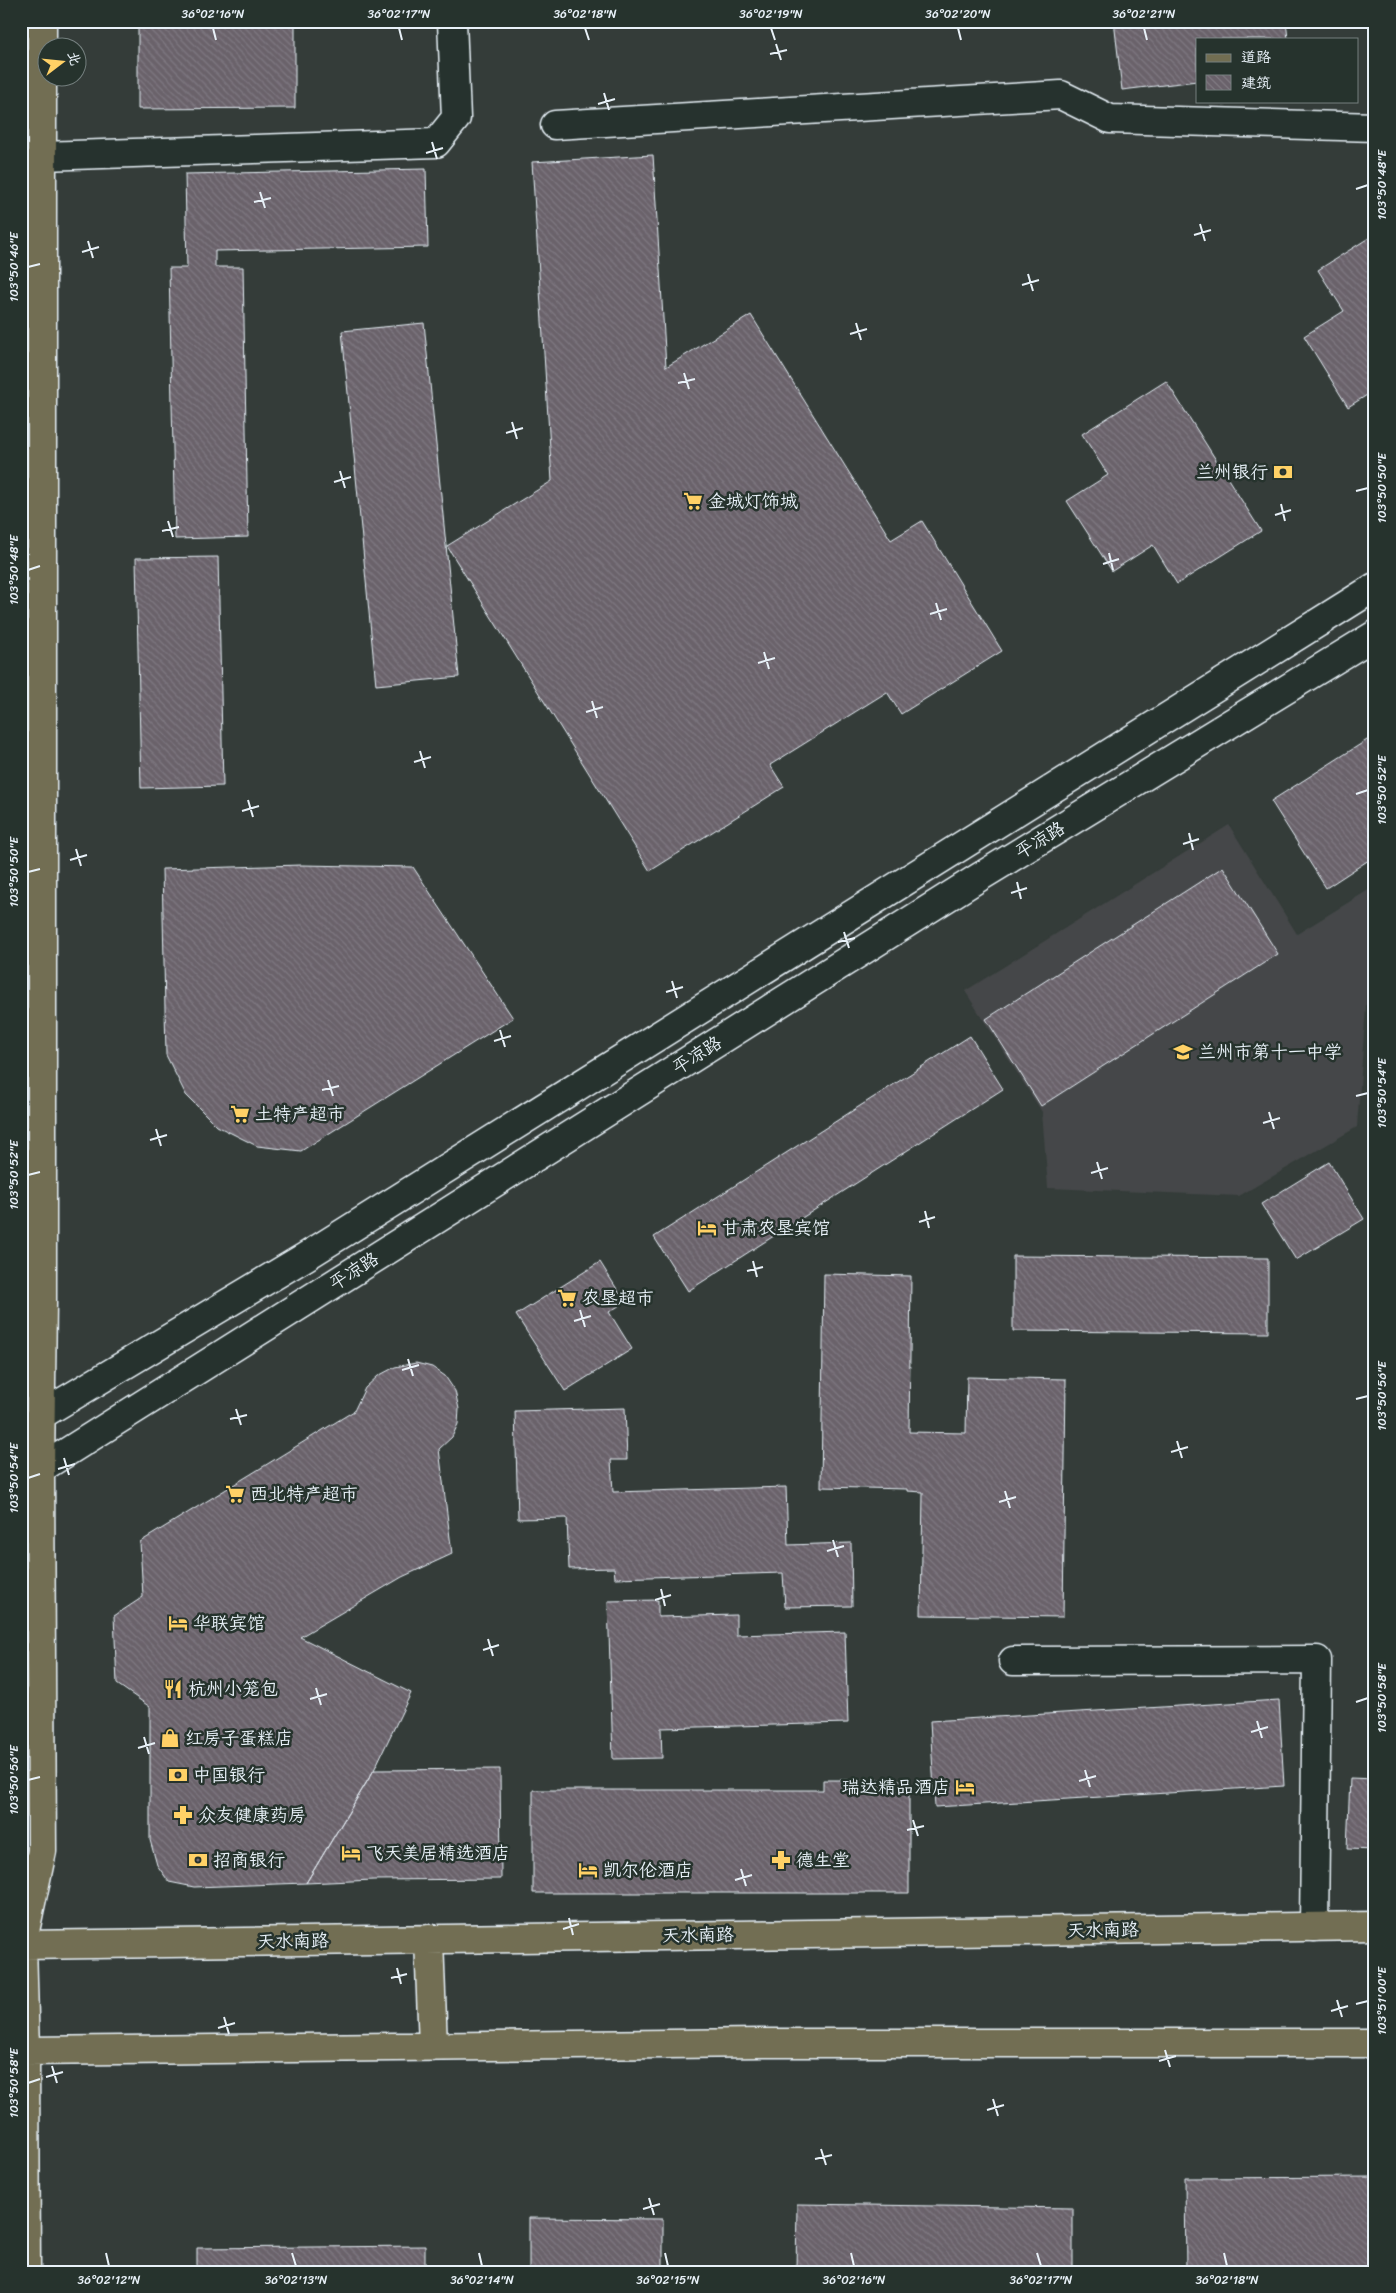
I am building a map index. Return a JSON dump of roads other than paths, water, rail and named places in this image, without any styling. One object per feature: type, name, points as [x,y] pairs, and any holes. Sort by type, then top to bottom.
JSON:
[{"type":"main road","points":[[26,2272],[26,2051],[22,1944],[42,1851],[30,1474],[42,21]]},
{"type":"main road","name":"天水南路","points":[[22,1944],[1375,1926]]},
{"type":"main road","points":[[429,1939],[432,2047]]},
{"type":"main road","points":[[26,2051],[762,2043],[1375,2043]]},
{"type":"street","points":[[42,156],[436,143],[456,118],[452,21]]},
{"type":"street","points":[[555,125],[1061,95],[1110,119],[1375,127]]},
{"type":"street","name":"平凉路","points":[[31,1415],[314,1251],[1375,586]]},
{"type":"street","name":"平凉路","points":[[30,1474],[970,883],[1375,635]]},
{"type":"street","points":[[1013,1661],[1317,1660],[1314,1927]]},
{"type":"place","name":"兰州银行","points":[[1283,472]]},
{"type":"place","name":"金城灯饰城","points":[[693,501]]},
{"type":"place","name":"兰州市第十一中学","points":[[1183,1052]]},
{"type":"place","name":"土特产超市","points":[[240,1114]]},
{"type":"place","name":"甘肃农垦宾馆","points":[[707,1228]]},
{"type":"place","name":"农垦超市","points":[[567,1298]]},
{"type":"place","name":"西北特产超市","points":[[235,1494]]},
{"type":"place","name":"华联宾馆","points":[[178,1623]]},
{"type":"place","name":"杭州小笼包","points":[[173,1689]]},
{"type":"place","name":"红房子蛋糕店","points":[[170,1738]]},
{"type":"place","name":"中国银行","points":[[178,1775]]},
{"type":"place","name":"瑞达精品酒店","points":[[965,1787]]},
{"type":"place","name":"众友健康药房","points":[[183,1815]]},
{"type":"place","name":"飞天美居精选酒店","points":[[351,1853]]},
{"type":"place","name":"招商银行","points":[[198,1860]]},
{"type":"place","name":"德生堂","points":[[781,1860]]},
{"type":"place","name":"凯尔伦酒店","points":[[588,1870]]}]
